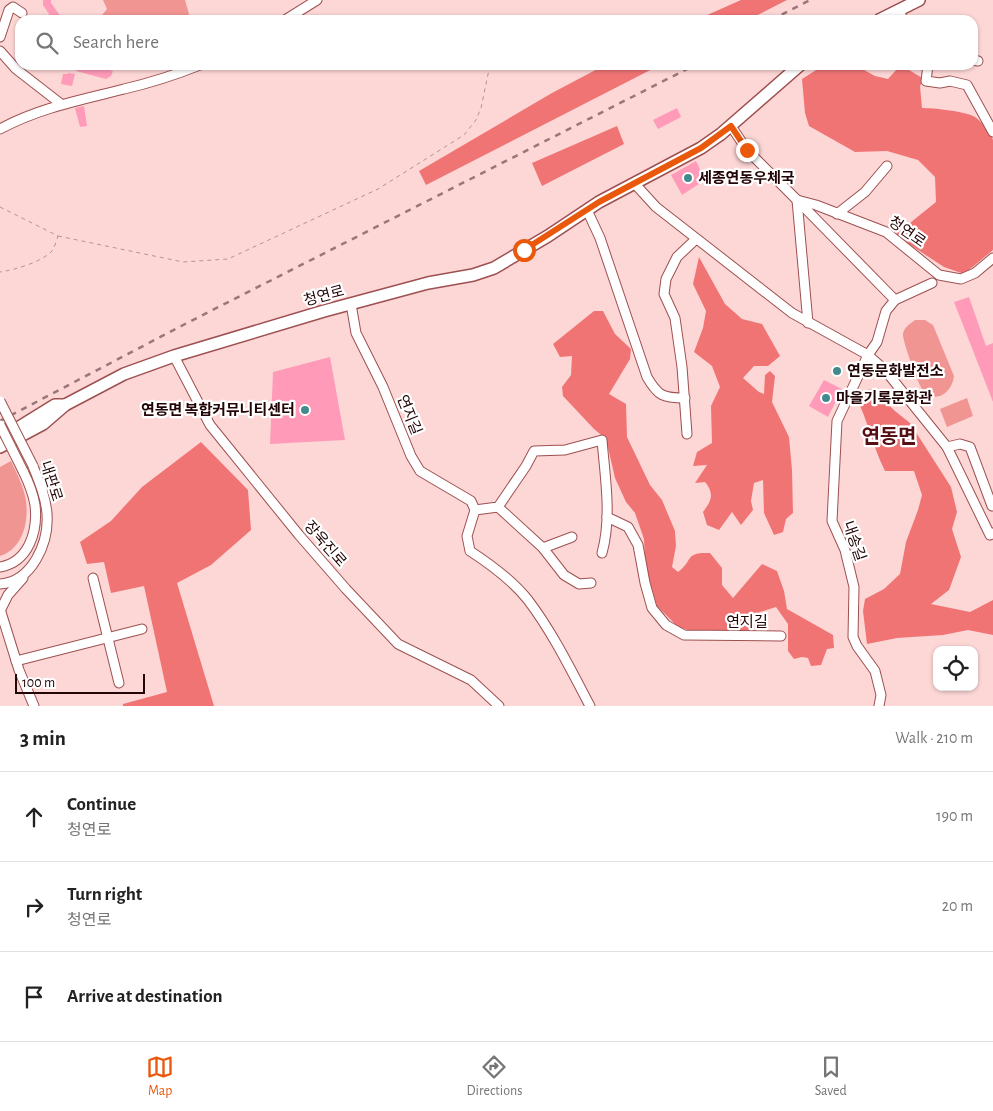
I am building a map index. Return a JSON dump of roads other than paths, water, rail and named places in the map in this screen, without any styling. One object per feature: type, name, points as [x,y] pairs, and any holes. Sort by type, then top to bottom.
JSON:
[{"type":"main road","points":[[901,15],[919,0]]},
{"type":"main road","name":"청연로","points":[[0,447],[43,424],[65,405],[124,374],[174,356],[351,304],[428,283],[473,275],[494,268],[548,236],[586,210],[701,148],[731,126],[794,70]]},
{"type":"main road","name":"청연로","points":[[0,439],[55,405],[65,405]]},
{"type":"street","points":[[293,15],[317,0]]},
{"type":"street","points":[[0,37],[9,10],[13,7],[22,13]]},
{"type":"street","points":[[0,51],[15,68]]},
{"type":"street","points":[[17,70],[61,104]]},
{"type":"street","points":[[0,129],[61,104],[124,89],[188,70]]},
{"type":"street","points":[[927,70],[926,81],[950,81],[967,84],[993,132]]},
{"type":"street","points":[[731,126],[747,150],[895,300]]},
{"type":"street","points":[[837,214],[865,192],[887,166]]},
{"type":"street","points":[[635,184],[656,207],[792,313],[868,355],[885,370],[947,447],[990,535],[993,533]]},
{"type":"street","points":[[797,200],[808,322]]},
{"type":"street","name":"청연로","points":[[797,200],[816,204],[886,232],[939,275],[961,279],[975,273],[993,258]]},
{"type":"street","points":[[586,210],[600,238],[647,377],[656,391],[672,398],[685,398]]},
{"type":"street","points":[[687,434],[685,398],[675,318],[664,294],[666,279],[677,257],[696,239]]},
{"type":"street","points":[[868,355],[877,342],[886,311],[895,300],[932,283]]},
{"type":"street","name":"연지길","points":[[351,304],[356,333],[383,387],[411,456],[420,471],[471,501],[475,510]]},
{"type":"street","name":"내송길","points":[[868,355],[837,421],[832,521],[845,550],[854,588],[854,636],[857,646],[875,671],[881,696],[879,706]]},
{"type":"street","name":"장욱진로","points":[[174,356],[210,425],[276,508],[346,589],[398,644],[471,680],[499,706]]},
{"type":"street","name":"내판로","points":[[0,401],[33,466],[44,499],[47,515],[44,538],[37,558],[20,583],[8,595],[0,610]]},
{"type":"street","name":"내판로","points":[[0,425],[23,471],[34,503],[35,519],[32,538],[25,553],[14,563],[0,568]]},
{"type":"street","points":[[590,706],[556,644],[527,598],[504,576],[470,551],[467,536],[475,510],[498,507],[534,451],[564,450],[602,440],[608,517],[602,553]]},
{"type":"street","points":[[947,447],[960,444],[970,447],[992,506]]},
{"type":"street","points":[[498,507],[543,548],[564,575],[579,584],[591,583]]},
{"type":"street","name":"연지길","points":[[608,517],[628,527],[638,545],[652,608],[666,625],[684,635],[781,636]]},
{"type":"street","points":[[543,548],[572,537]]},
{"type":"street","points":[[0,584],[14,581],[25,574]]},
{"type":"street","points":[[93,578],[120,683]]},
{"type":"street","points":[[0,610],[18,666],[34,706]]},
{"type":"street","points":[[18,666],[142,629]]},
{"type":"railway","points":[[781,15],[810,0]]},
{"type":"railway","points":[[0,421],[185,324],[685,70]]},
{"type":"place","name":"세종연동우체국","points":[[688,178]]},
{"type":"place","name":"연동문화발전소","points":[[837,371]]},
{"type":"place","name":"마을기록문화관","points":[[826,398]]},
{"type":"place","name":"연동면 복합커뮤니티센터","points":[[305,410]]},
{"type":"district","name":"연동면","points":[[889,437]]}]
